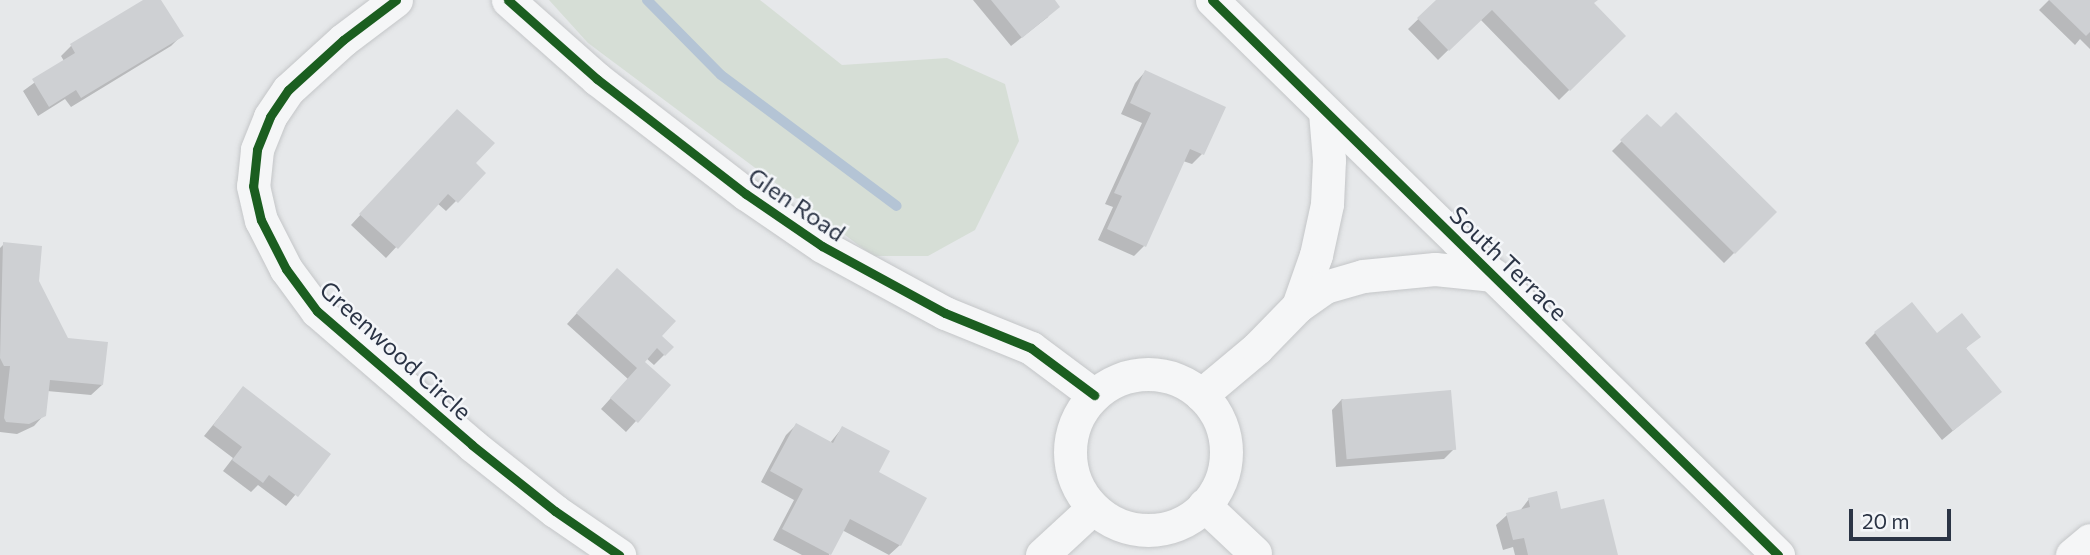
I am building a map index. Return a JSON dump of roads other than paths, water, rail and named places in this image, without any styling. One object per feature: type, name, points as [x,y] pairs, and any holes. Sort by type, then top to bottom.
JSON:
[{"type":"street","name":"Greenwood Circle","points":[[396,0],[343,40],[288,90],[270,117],[257,150],[253,186],[261,220],[286,269],[317,311],[482,453],[555,511],[619,555]]},
{"type":"street","name":"Glen Road","points":[[508,0],[597,79],[746,194],[822,246],[945,313],[1031,348],[1094,396]]},
{"type":"street","name":"South Terrace","points":[[1212,0],[1779,555]]},
{"type":"street","points":[[1298,306],[1316,255],[1327,204],[1329,160],[1325,112]]},
{"type":"street","points":[[1201,395],[1257,348],[1298,306],[1325,287],[1363,276],[1435,269],[1494,275]]},
{"type":"street","points":[[1131,375],[1159,375],[1185,383],[1201,395],[1220,423],[1226,449],[1224,472],[1204,505],[1182,522],[1163,528],[1136,529],[1122,525],[1094,508],[1081,492],[1071,468],[1070,441],[1082,410],[1094,396],[1106,386],[1131,375]]},
{"type":"street","points":[[1204,505],[1255,553]]},
{"type":"street","points":[[1042,555],[1094,508]]},
{"type":"street","points":[[2073,555],[2090,540]]},
{"type":"waterway","points":[[647,0],[721,75],[897,206]]}]
